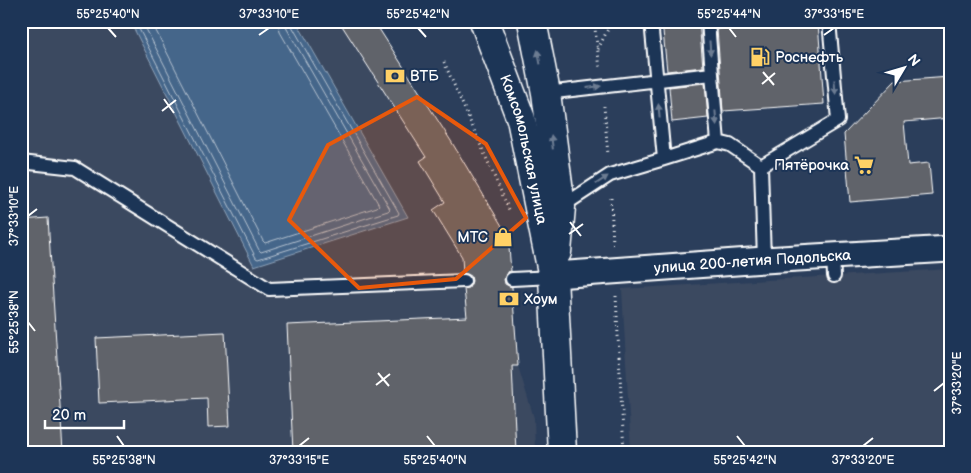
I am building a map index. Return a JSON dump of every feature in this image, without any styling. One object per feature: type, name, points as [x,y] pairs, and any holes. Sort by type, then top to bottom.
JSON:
[{"type":"main road","name":"Комсомольская улица","points":[[484,21],[521,119],[554,278]]},
{"type":"main road","name":"Комсомольская улица","points":[[532,21],[546,93],[561,207],[554,278],[562,452]]},
{"type":"street","name":"улица 200-летия Подольска","points":[[554,278],[615,270],[764,260],[834,266],[950,249]]},
{"type":"lane","points":[[651,21],[664,160]]},
{"type":"lane","points":[[708,21],[718,142]]},
{"type":"lane","points":[[761,166],[838,120],[829,21]]},
{"type":"lane","points":[[546,93],[712,74]]},
{"type":"lane","points":[[561,207],[610,175],[718,142],[730,145],[761,166]]},
{"type":"lane","points":[[21,162],[75,168],[268,288],[464,281]]},
{"type":"lane","points":[[761,166],[764,260]]},
{"type":"lane","points":[[512,279],[554,278]]},
{"type":"path","points":[[594,21],[610,175],[624,452]]},
{"type":"path","points":[[597,50],[609,27]]},
{"type":"path","points":[[444,62],[513,218]]},
{"type":"highlighted area","points":[[417,97],[486,144],[526,218],[456,279],[359,288],[289,220],[328,145]]},
{"type":"shaded area","points":[[21,21],[339,21],[426,157],[445,202],[433,210],[462,257],[471,367],[518,366],[534,418],[535,452],[21,452]]},
{"type":"shaded area","points":[[950,269],[950,452],[631,452],[622,289]]},
{"type":"water","points":[[130,21],[296,21],[408,217],[254,266]]},
{"type":"building","points":[[339,21],[374,21],[451,141],[508,236],[511,271],[507,272],[504,279],[505,284],[512,287],[518,366],[512,366],[516,452],[293,452],[287,325],[467,317],[464,289],[469,288],[472,281],[471,276],[463,273],[462,257],[433,210],[445,202],[420,161],[426,157]]},
{"type":"building","points":[[662,21],[699,21],[703,67],[667,71]]},
{"type":"building","points":[[818,22],[824,104],[723,111],[717,29]]},
{"type":"building","points":[[950,77],[950,118],[904,122],[908,165],[929,163],[932,195],[850,202],[844,134],[895,81]]},
{"type":"building","points":[[705,83],[708,118],[672,122],[669,87]]},
{"type":"building","points":[[48,218],[63,452],[21,452],[21,220]]},
{"type":"building","points":[[225,332],[230,426],[208,427],[207,398],[99,403],[96,338]]},
{"type":"place","name":"Роснефть","points":[[760,57]]},
{"type":"place","name":"ВТБ","points":[[395,76]]},
{"type":"place","name":"Пятёрочка","points":[[864,165]]},
{"type":"place","name":"МТС","points":[[503,237]]},
{"type":"place","name":"Хоум","points":[[509,299]]}]
